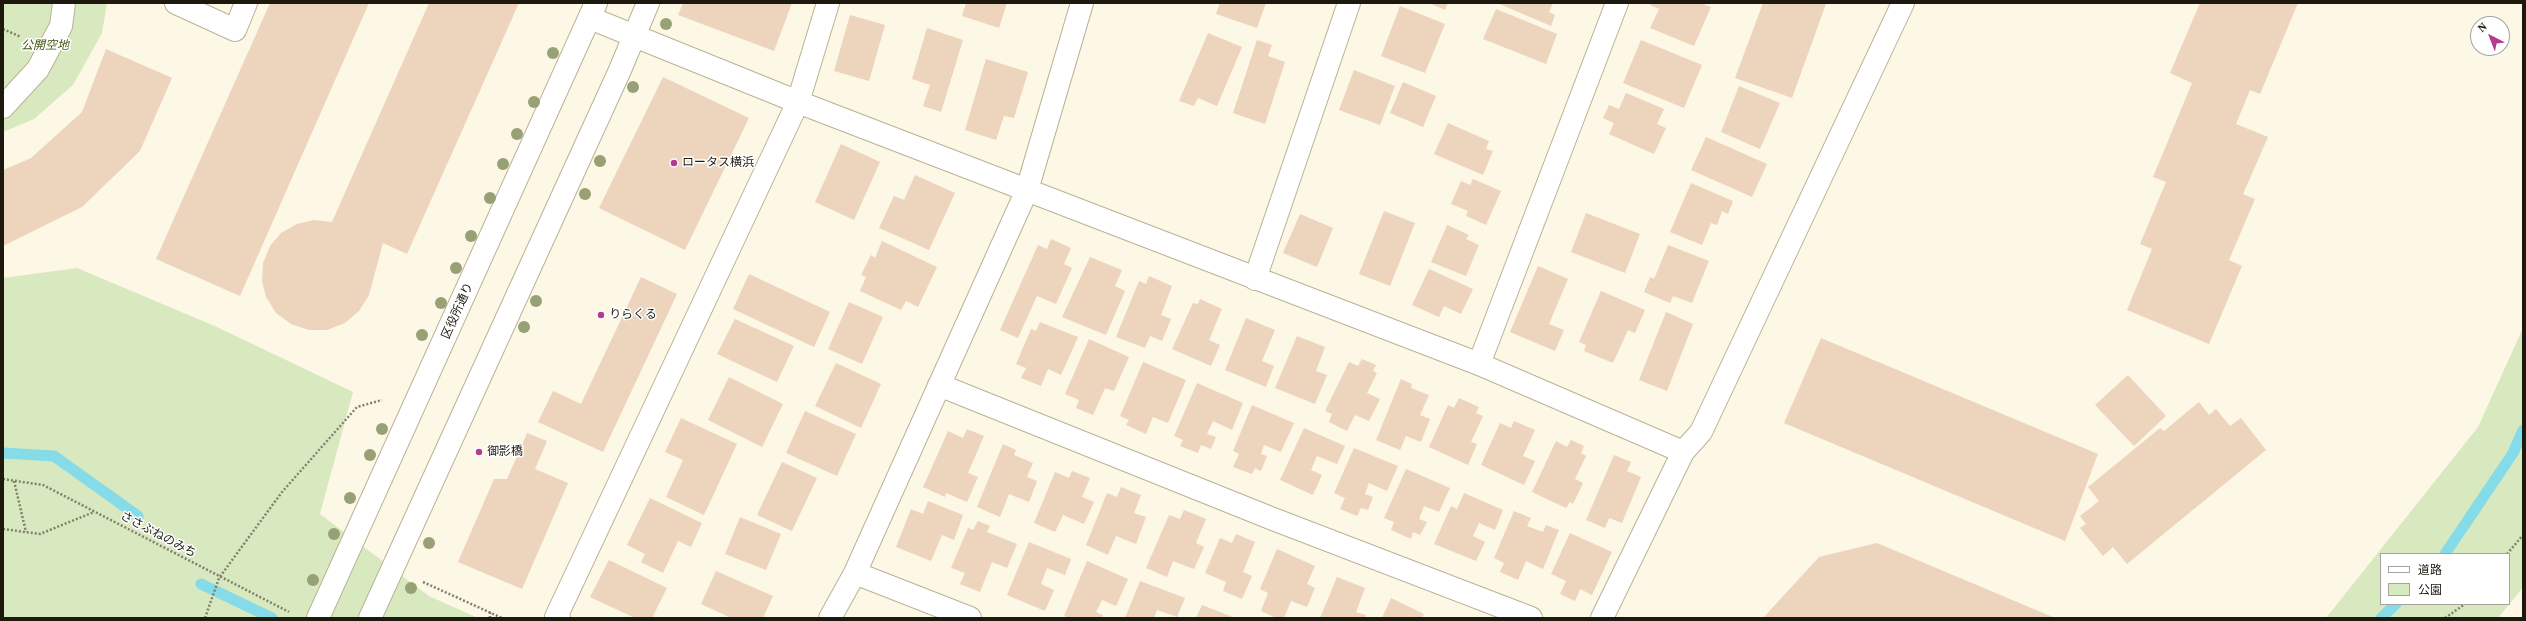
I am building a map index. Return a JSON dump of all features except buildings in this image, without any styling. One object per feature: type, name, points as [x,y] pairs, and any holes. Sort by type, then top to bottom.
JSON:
[{"type":"street","points":[[3,106],[38,69],[61,26],[64,3]]},
{"type":"street","points":[[176,3],[235,30],[246,3]]},
{"type":"street","points":[[370,618],[648,3]]},
{"type":"street","points":[[559,618],[556,617],[798,102],[828,3]]},
{"type":"street","points":[[830,618],[855,573],[1027,190],[1082,3]]},
{"type":"street","points":[[1255,279],[1349,3]]},
{"type":"street","points":[[1479,364],[1617,3]]},
{"type":"street","points":[[1602,618],[1683,452],[1701,432],[1903,3]]},
{"type":"street","points":[[593,10],[634,36],[798,102],[1479,364],[1683,452]]},
{"type":"street","name":"区役所通り","points":[[318,618],[593,10]]},
{"type":"street","points":[[939,385],[1265,516],[1531,618]]},
{"type":"street","points":[[855,573],[970,618]]},
{"type":"path","points":[[205,618],[219,579],[282,492],[357,407],[382,400]]},
{"type":"path","name":"ささぶねのみち","points":[[3,479],[44,485],[219,579],[294,615]]},
{"type":"path","points":[[14,481],[26,532]]},
{"type":"path","points":[[3,530],[40,534],[94,512]]},
{"type":"path","points":[[2508,553],[2523,534]]},
{"type":"path","points":[[423,582],[502,618]]},
{"type":"path","points":[[2445,618],[2464,605]]},
{"type":"path","points":[[490,612],[490,618]]},
{"type":"green space","name":"公開空地","points":[[3,3],[107,3],[102,33],[73,85],[34,119],[3,132]]},
{"type":"green space","points":[[77,268],[217,327],[353,392],[320,514],[429,596],[478,618],[3,618],[3,278]]},
{"type":"green space","points":[[2523,328],[2523,586],[2520,591],[2510,603],[2510,553],[2380,553],[2380,605],[2509,605],[2498,618],[2326,618],[2478,427]]},
{"type":"waterway","points":[[2446,553],[2513,453],[2523,430]]},
{"type":"waterway","points":[[3,453],[54,456],[138,516]]},
{"type":"waterway","points":[[201,584],[272,618]]},
{"type":"waterway","points":[[2381,618],[2395,605]]},
{"type":"place","name":"ロータス横浜","points":[[674,163]]},
{"type":"place","name":"りらくる","points":[[601,315]]},
{"type":"place","name":"御影橋","points":[[479,452]]}]
